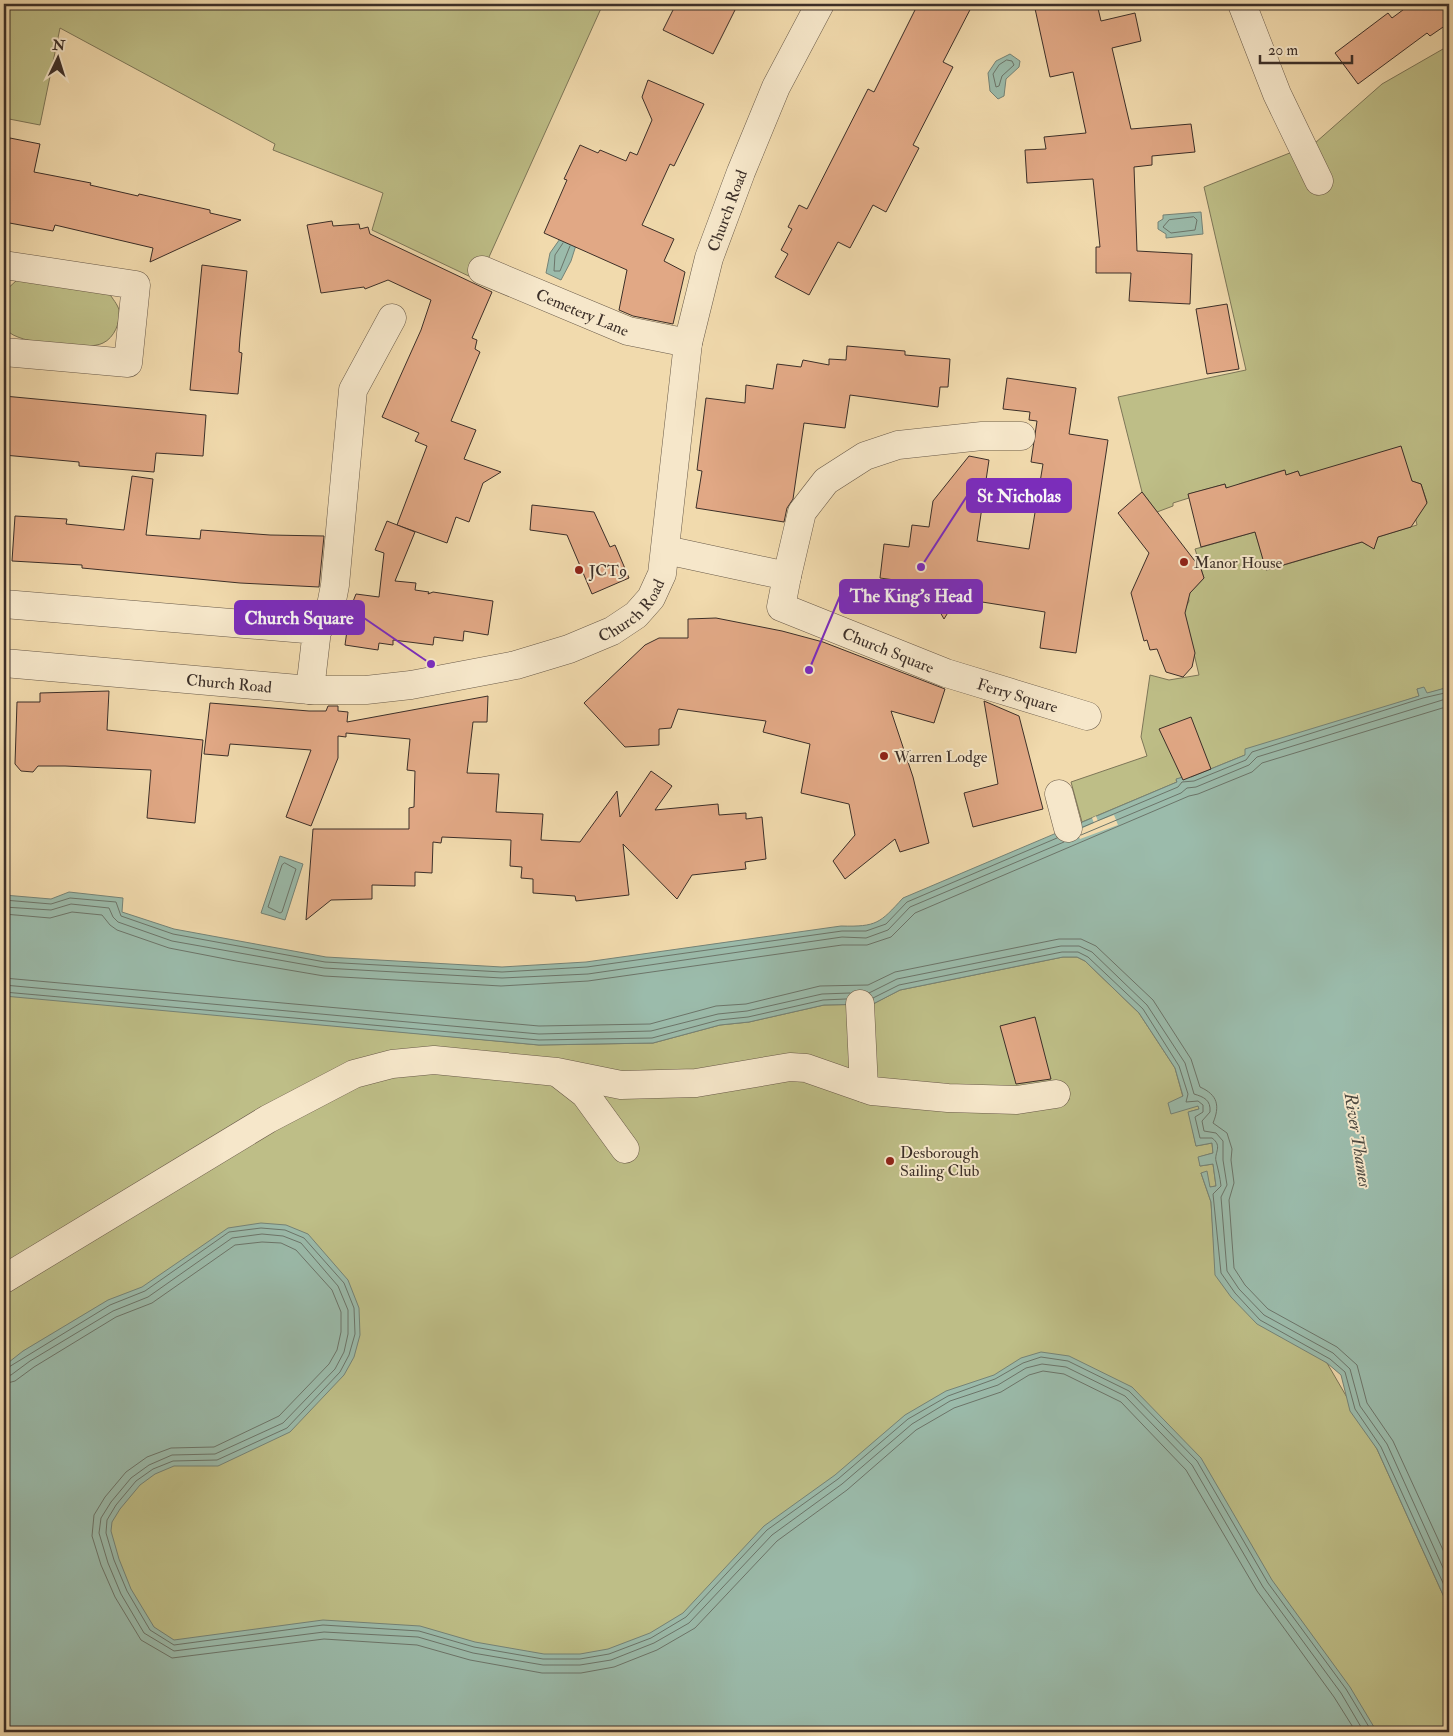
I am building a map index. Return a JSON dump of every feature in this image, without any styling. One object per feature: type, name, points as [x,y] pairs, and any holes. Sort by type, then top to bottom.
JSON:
[{"type":"street","name":"Church Road","points":[[4,663],[310,690],[366,690],[411,685],[516,665],[569,649],[612,631],[636,615],[651,598],[662,574],[688,343],[709,258],[741,172],[776,87],[820,4]]},
{"type":"street","points":[[1251,6],[1277,94],[1319,181]]},
{"type":"street","points":[[4,265],[136,285],[128,363],[4,352]]},
{"type":"street","name":"Cemetery Lane","points":[[482,270],[628,331],[688,343]]},
{"type":"street","points":[[310,690],[317,630],[330,616],[335,585],[353,390],[392,318]]},
{"type":"street","points":[[666,550],[787,576],[802,512],[826,481],[865,456],[907,444],[982,436],[1021,436]]},
{"type":"street","name":"Church Square","points":[[787,576],[781,607],[946,673]]},
{"type":"street","points":[[4,604],[317,630]]},
{"type":"street","name":"Ferry Square","points":[[946,673],[1088,716]]},
{"type":"street","points":[[1058,794],[1068,828]]},
{"type":"street","points":[[860,1004],[864,1088]]},
{"type":"street","points":[[4,1279],[268,1119],[354,1074],[392,1064],[434,1060],[557,1072],[621,1084],[696,1083],[790,1067],[806,1068],[864,1088],[948,1098],[1017,1100],[1056,1094]]},
{"type":"street","points":[[557,1072],[585,1094],[625,1148]]},
{"type":"green space","points":[[4,4],[603,4],[489,257],[475,279],[372,230],[383,193],[273,150],[275,144],[60,28],[40,125],[4,118]]},
{"type":"green space","points":[[1443,49],[1449,57],[1449,687],[1426,694],[1424,688],[1417,689],[1419,696],[1245,755],[1191,777],[1176,780],[1177,782],[1082,822],[1071,782],[1147,756],[1141,737],[1150,675],[1169,680],[1199,675],[1184,611],[1189,601],[1188,595],[1204,578],[1195,549],[1255,532],[1267,570],[1362,542],[1367,545],[1376,542],[1378,537],[1417,525],[1415,516],[1427,502],[1421,484],[1412,481],[1300,476],[1298,471],[1286,475],[1284,470],[1239,484],[1240,490],[1228,493],[1225,484],[1189,494],[1189,498],[1173,503],[1173,506],[1157,512],[1142,492],[1118,397],[1246,370],[1204,187],[1315,143],[1382,84]]},
{"type":"green space","points":[[17,280],[109,293],[119,310],[119,320],[116,329],[107,341],[83,346],[53,345],[13,335],[7,330],[4,322],[4,292]]},
{"type":"green space","points":[[1063,957],[1077,957],[1085,961],[1139,1013],[1175,1068],[1183,1097],[1198,1106],[1199,1109],[1189,1112],[1196,1146],[1212,1143],[1213,1153],[1199,1157],[1200,1166],[1213,1164],[1216,1186],[1210,1187],[1201,1173],[1211,1202],[1216,1275],[1327,1363],[1377,1449],[1449,1608],[1449,1732],[4,1732],[4,994],[539,1045],[653,1043],[720,1025],[749,1022],[824,1005],[873,1004],[900,990]]},
{"type":"water","points":[[1010,54],[1020,61],[1019,67],[1006,79],[1004,96],[998,99],[990,91],[988,73],[996,61]]},
{"type":"water","points":[[1201,212],[1203,234],[1166,238],[1166,234],[1158,229],[1158,222],[1163,219],[1163,215]]},
{"type":"water","points":[[562,236],[577,242],[571,261],[561,280],[546,273],[550,253]]},
{"type":"water","name":"River Thames","points":[[1424,687],[1427,693],[1449,687],[1449,1608],[1377,1449],[1350,1411],[1341,1375],[1327,1363],[1257,1324],[1231,1297],[1215,1275],[1211,1202],[1201,1173],[1207,1171],[1210,1187],[1216,1186],[1213,1164],[1200,1166],[1198,1157],[1213,1153],[1212,1143],[1196,1146],[1188,1112],[1199,1109],[1198,1106],[1171,1114],[1168,1103],[1183,1096],[1175,1068],[1139,1013],[1085,961],[1077,957],[1063,957],[900,990],[873,1004],[824,1005],[749,1022],[720,1025],[653,1043],[539,1045],[4,996],[4,895],[51,899],[69,892],[123,898],[122,912],[174,929],[326,957],[502,967],[586,962],[841,926],[863,926],[883,918],[903,898],[1177,782],[1176,779],[1190,775],[1191,777],[1245,755],[1245,749],[1419,696],[1417,689]]},
{"type":"water","points":[[280,856],[303,864],[285,920],[261,913]]},
{"type":"water","points":[[261,1223],[286,1225],[308,1234],[348,1280],[359,1308],[360,1335],[354,1357],[344,1375],[290,1432],[218,1466],[174,1466],[155,1474],[140,1485],[112,1522],[111,1531],[119,1559],[131,1589],[154,1627],[174,1640],[323,1620],[420,1626],[475,1642],[544,1654],[580,1654],[608,1649],[650,1633],[683,1613],[764,1526],[835,1475],[905,1415],[946,1391],[994,1375],[1021,1358],[1041,1352],[1069,1356],[1132,1387],[1201,1458],[1272,1580],[1350,1687],[1377,1732],[4,1732],[4,1366],[23,1351],[108,1300],[142,1287],[228,1228]]},
{"type":"pier","points":[[1114,815],[1118,825],[1080,839],[1076,831],[1094,823],[1092,818],[1096,816],[1098,821]]},
{"type":"building","points":[[676,4],[738,4],[713,54],[663,30]]},
{"type":"building","points":[[918,4],[973,4],[943,62],[953,67],[913,145],[919,148],[886,212],[873,205],[850,248],[838,242],[809,295],[775,277],[788,254],[781,250],[792,229],[788,227],[799,205],[807,209],[868,89],[874,92]]},
{"type":"building","points":[[1034,4],[1097,4],[1101,21],[1135,13],[1141,41],[1112,48],[1131,129],[1191,124],[1195,152],[1152,156],[1152,165],[1134,167],[1137,251],[1192,254],[1190,304],[1129,301],[1131,273],[1096,273],[1096,247],[1100,247],[1093,179],[1027,183],[1025,150],[1046,149],[1044,137],[1086,133],[1073,72],[1050,77]]},
{"type":"building","points":[[1411,4],[1449,4],[1449,23],[1430,36],[1427,33],[1358,84],[1335,53],[1388,13],[1392,18]]},
{"type":"building","points":[[648,80],[704,104],[674,166],[670,164],[642,225],[674,239],[664,261],[685,272],[673,324],[633,316],[619,310],[627,270],[544,233],[567,180],[564,179],[580,145],[598,153],[600,150],[626,161],[630,152],[637,155],[652,120],[642,97]]},
{"type":"building","points":[[10,138],[40,144],[34,172],[91,183],[90,185],[138,196],[139,194],[210,210],[210,213],[241,220],[150,262],[153,248],[55,225],[53,231],[4,222],[4,169]]},
{"type":"building","points":[[332,221],[333,226],[359,224],[360,229],[368,227],[370,234],[492,292],[472,338],[477,340],[475,349],[480,352],[451,421],[476,430],[464,459],[501,472],[483,483],[469,522],[456,517],[447,543],[397,525],[427,446],[415,441],[419,433],[382,417],[421,330],[431,300],[388,280],[365,289],[364,287],[321,293],[307,225]]},
{"type":"building","points":[[202,265],[247,271],[240,338],[239,352],[242,353],[238,394],[190,390]]},
{"type":"building","points":[[1227,304],[1239,369],[1207,374],[1196,309]]},
{"type":"building","points":[[847,346],[905,351],[905,355],[950,359],[948,387],[940,387],[938,407],[850,395],[845,428],[804,423],[793,499],[787,508],[784,522],[696,508],[702,471],[697,470],[706,398],[745,403],[746,385],[773,389],[777,364],[801,367],[803,360],[829,365],[829,359],[846,360]]},
{"type":"building","points":[[1007,378],[1076,388],[1069,434],[1108,440],[1076,653],[1040,648],[1045,612],[957,598],[944,619],[936,605],[900,602],[902,581],[880,578],[884,544],[909,547],[912,525],[929,527],[933,501],[969,456],[989,460],[977,541],[1029,549],[1043,464],[1031,462],[1037,421],[1029,420],[1030,412],[1003,409]]},
{"type":"building","points":[[4,396],[206,415],[203,456],[156,453],[154,472],[79,466],[79,462],[4,455]]},
{"type":"building","name":"Manor House","points":[[1401,446],[1412,481],[1421,484],[1427,503],[1411,527],[1378,537],[1374,549],[1362,542],[1266,570],[1255,532],[1201,547],[1188,494],[1225,484],[1226,488],[1285,470],[1286,475],[1298,471],[1300,476]]},
{"type":"building","points":[[132,476],[153,479],[146,535],[200,539],[201,530],[270,535],[324,536],[319,587],[240,583],[82,568],[82,565],[12,561],[15,516],[67,519],[66,524],[124,530]]},
{"type":"building","points":[[1142,492],[1201,569],[1204,578],[1190,593],[1185,613],[1195,653],[1192,667],[1183,677],[1166,672],[1157,649],[1150,650],[1147,640],[1144,641],[1131,593],[1149,553],[1118,513]]},
{"type":"building","points":[[532,505],[594,512],[610,547],[615,545],[629,578],[592,594],[567,535],[530,530]]},
{"type":"building","points":[[387,521],[415,532],[395,581],[416,583],[415,590],[429,592],[428,594],[433,592],[493,601],[488,635],[464,631],[463,641],[434,637],[433,645],[393,640],[393,645],[379,643],[378,650],[345,645],[350,609],[356,594],[379,597],[384,553],[375,550]]},
{"type":"building","points":[[716,618],[782,631],[823,642],[945,689],[934,723],[891,711],[913,777],[929,843],[900,852],[895,839],[845,879],[833,861],[855,835],[849,804],[801,793],[810,744],[763,732],[766,721],[678,709],[671,728],[659,729],[659,745],[625,747],[584,703],[645,645],[659,638],[688,638],[688,619]]},
{"type":"building","points":[[109,691],[107,730],[203,740],[195,823],[147,818],[151,770],[38,766],[33,772],[21,771],[15,764],[17,702],[40,702],[40,693]]},
{"type":"building","points":[[488,696],[487,722],[473,722],[467,773],[499,774],[496,812],[543,814],[541,840],[580,842],[617,791],[620,817],[651,771],[672,786],[655,810],[718,804],[719,815],[746,813],[746,819],[762,817],[766,859],[745,862],[746,869],[692,875],[677,899],[623,844],[629,895],[576,901],[575,896],[533,893],[533,879],[521,878],[522,867],[510,866],[511,840],[442,837],[441,843],[433,842],[432,873],[415,872],[415,886],[372,885],[372,899],[331,900],[306,920],[313,829],[409,829],[409,808],[414,807],[415,771],[407,770],[410,739],[346,733],[346,737],[338,736],[338,758],[311,826],[286,817],[311,750],[230,744],[228,756],[204,754],[210,703],[309,711],[326,711],[328,706],[338,706],[338,711],[348,712],[347,722]]},
{"type":"building","points":[[984,701],[1019,716],[1043,809],[973,827],[964,793],[998,784]]},
{"type":"building","points":[[1191,717],[1211,769],[1183,780],[1159,729]]},
{"type":"building","points":[[1035,1017],[1051,1079],[1016,1084],[1000,1026]]},
{"type":"place","name":"Manor House","points":[[1184,562]]},
{"type":"place","name":"St Nicholas","points":[[921,567]]},
{"type":"place","name":"JCT9","points":[[579,570]]},
{"type":"place","name":"Church Square","points":[[431,664]]},
{"type":"place","name":"The King's Head","points":[[809,670]]},
{"type":"place","name":"Warren Lodge","points":[[884,756]]},
{"type":"place","name":"Desborough Sailing Club","points":[[890,1161]]}]
